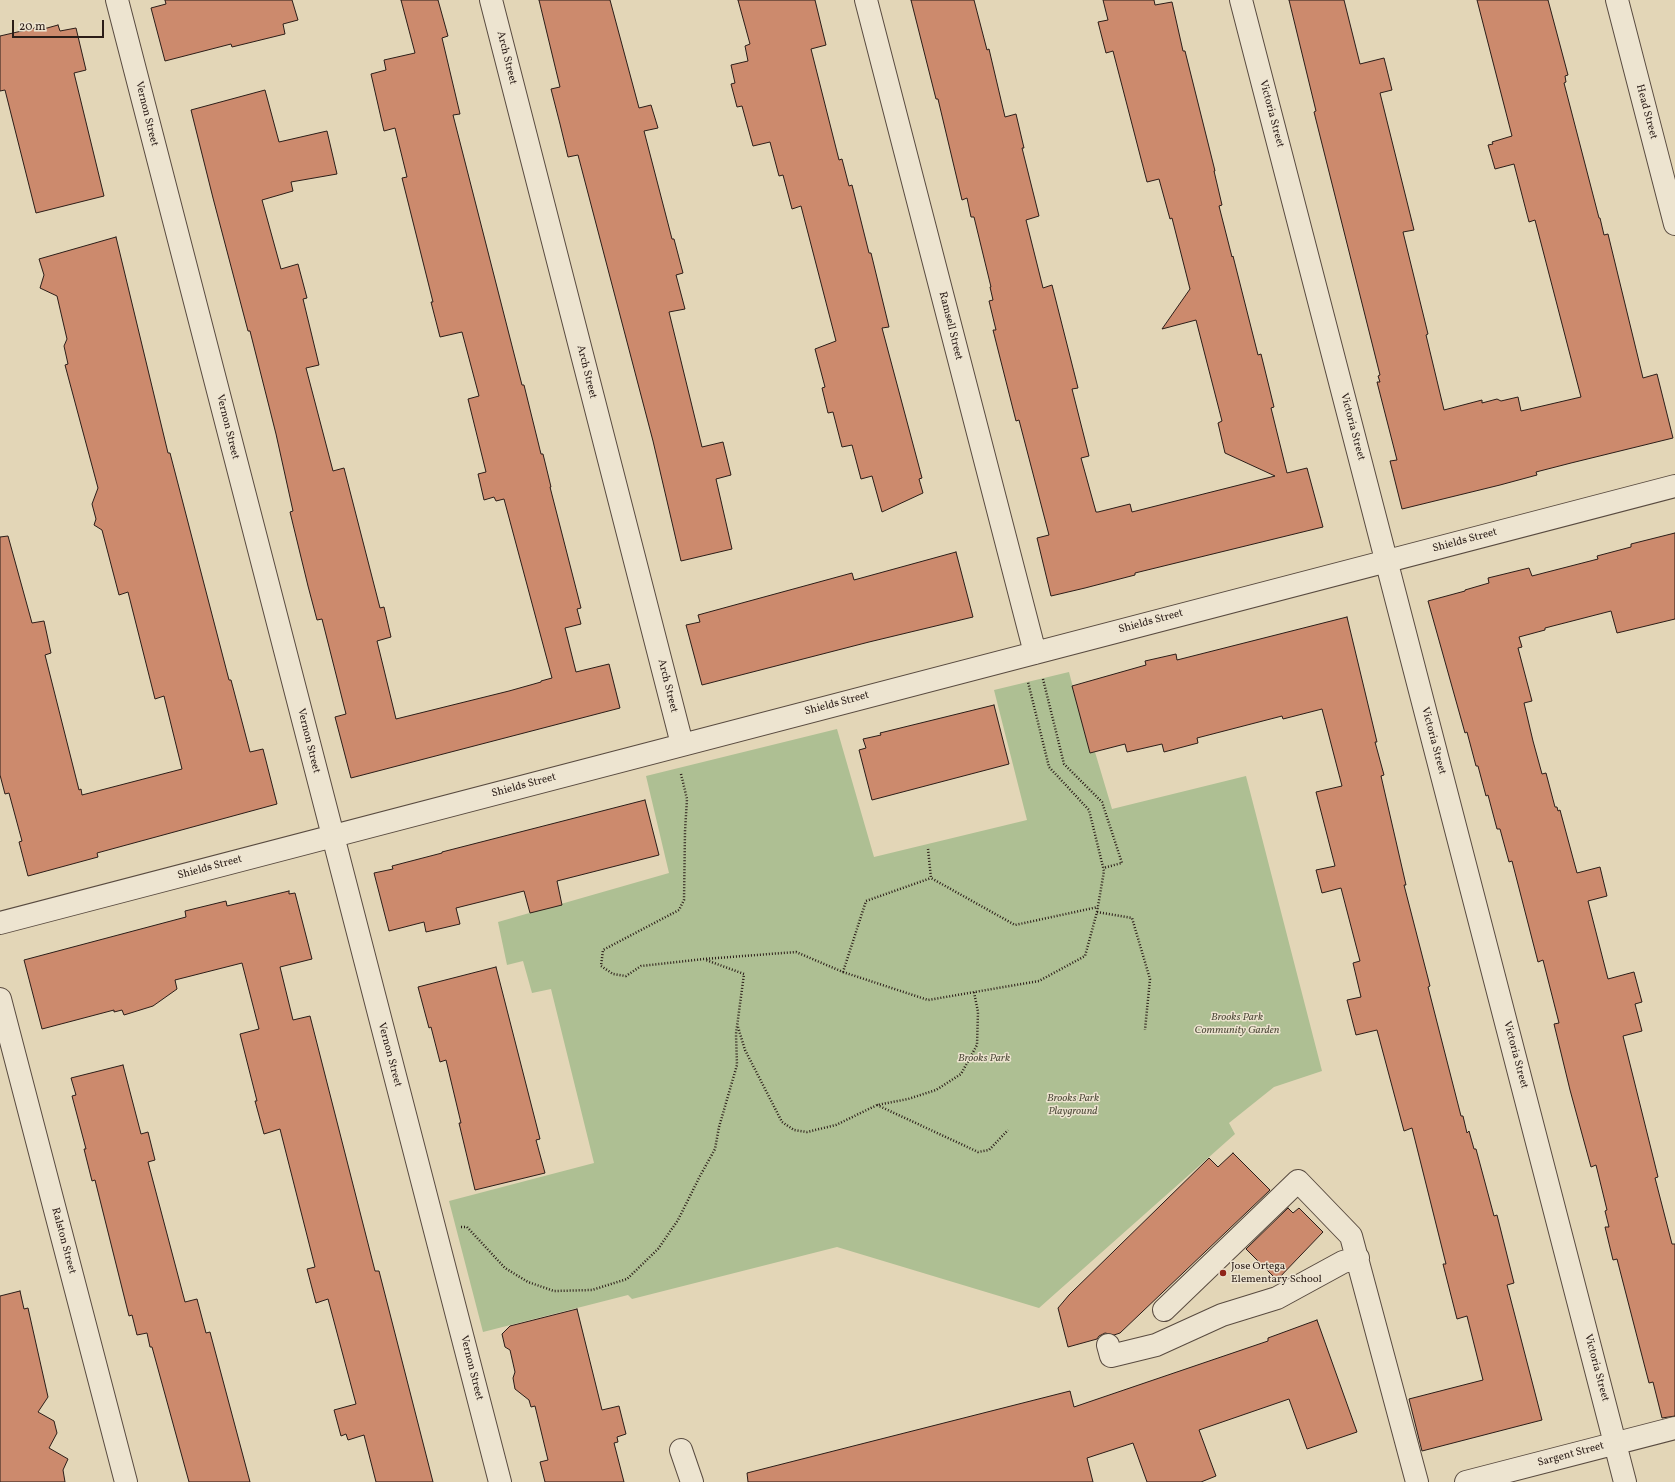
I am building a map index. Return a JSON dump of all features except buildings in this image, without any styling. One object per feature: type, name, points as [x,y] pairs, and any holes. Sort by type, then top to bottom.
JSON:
[{"type":"street","name":"Vernon Street","points":[[117,0],[500,1482]]},
{"type":"street","name":"Arch Street","points":[[491,0],[682,744]]},
{"type":"street","name":"Ramsell Street","points":[[866,0],[1031,654]]},
{"type":"street","name":"Victoria Street","points":[[1241,0],[1625,1482]]},
{"type":"street","name":"Head Street","points":[[1617,0],[1675,224]]},
{"type":"street","name":"Shields Street","points":[[0,922],[1675,486]]},
{"type":"street","name":"Ralston Street","points":[[0,999],[126,1482]]},
{"type":"street","points":[[1164,1310],[1298,1182],[1352,1236],[1417,1482]]},
{"type":"street","points":[[1108,1345],[1111,1356],[1156,1345],[1222,1314],[1277,1298],[1343,1262],[1358,1258]]},
{"type":"street","name":"Sargent Street","points":[[1466,1482],[1675,1428]]},
{"type":"street","points":[[681,1450],[692,1482]]},
{"type":"path","points":[[1031,654],[1064,764],[1102,802],[1122,863],[1103,868]]},
{"type":"path","points":[[679,769],[687,799],[684,900],[678,910],[603,950],[601,966],[613,974],[626,976],[641,966],[704,959],[796,952],[843,972],[928,1000],[1039,981],[1085,956],[1097,912],[1103,868],[1089,810],[1049,766],[1031,654]]},
{"type":"path","points":[[928,849],[931,878]]},
{"type":"path","points":[[843,972],[866,901],[931,878],[1015,925],[1098,907]]},
{"type":"path","points":[[1097,912],[1132,918],[1150,979],[1145,1030]]},
{"type":"path","points":[[466,1227],[505,1268],[528,1282],[554,1290],[592,1290],[627,1279],[658,1249],[678,1220],[715,1149],[719,1127],[737,1065],[738,1024],[744,974],[704,959]]},
{"type":"path","points":[[738,1024],[745,1050],[782,1122],[794,1130],[807,1132],[836,1125],[877,1105],[908,1100],[936,1090],[961,1074],[977,1046],[978,1012],[974,992]]},
{"type":"path","points":[[877,1105],[978,1152],[989,1150],[1008,1130]]},
{"type":"green space","name":"Brooks Park","points":[[1069,672],[1090,753],[1095,752],[1112,809],[1246,776],[1322,1071],[1274,1087],[1229,1123],[1235,1134],[1039,1308],[837,1247],[632,1299],[628,1295],[483,1332],[449,1201],[594,1163],[551,989],[532,993],[523,961],[507,965],[498,922],[669,873],[646,776],[837,729],[874,857],[1027,820],[994,690]]},
{"type":"place","name":"Jose Ortega Elementary School","points":[[1223,1273]]},
{"type":"park label","name":"Brooks Park Community Garden","points":[[1237,1024]]},
{"type":"park label","name":"Brooks Park Playground","points":[[1073,1105]]}]
